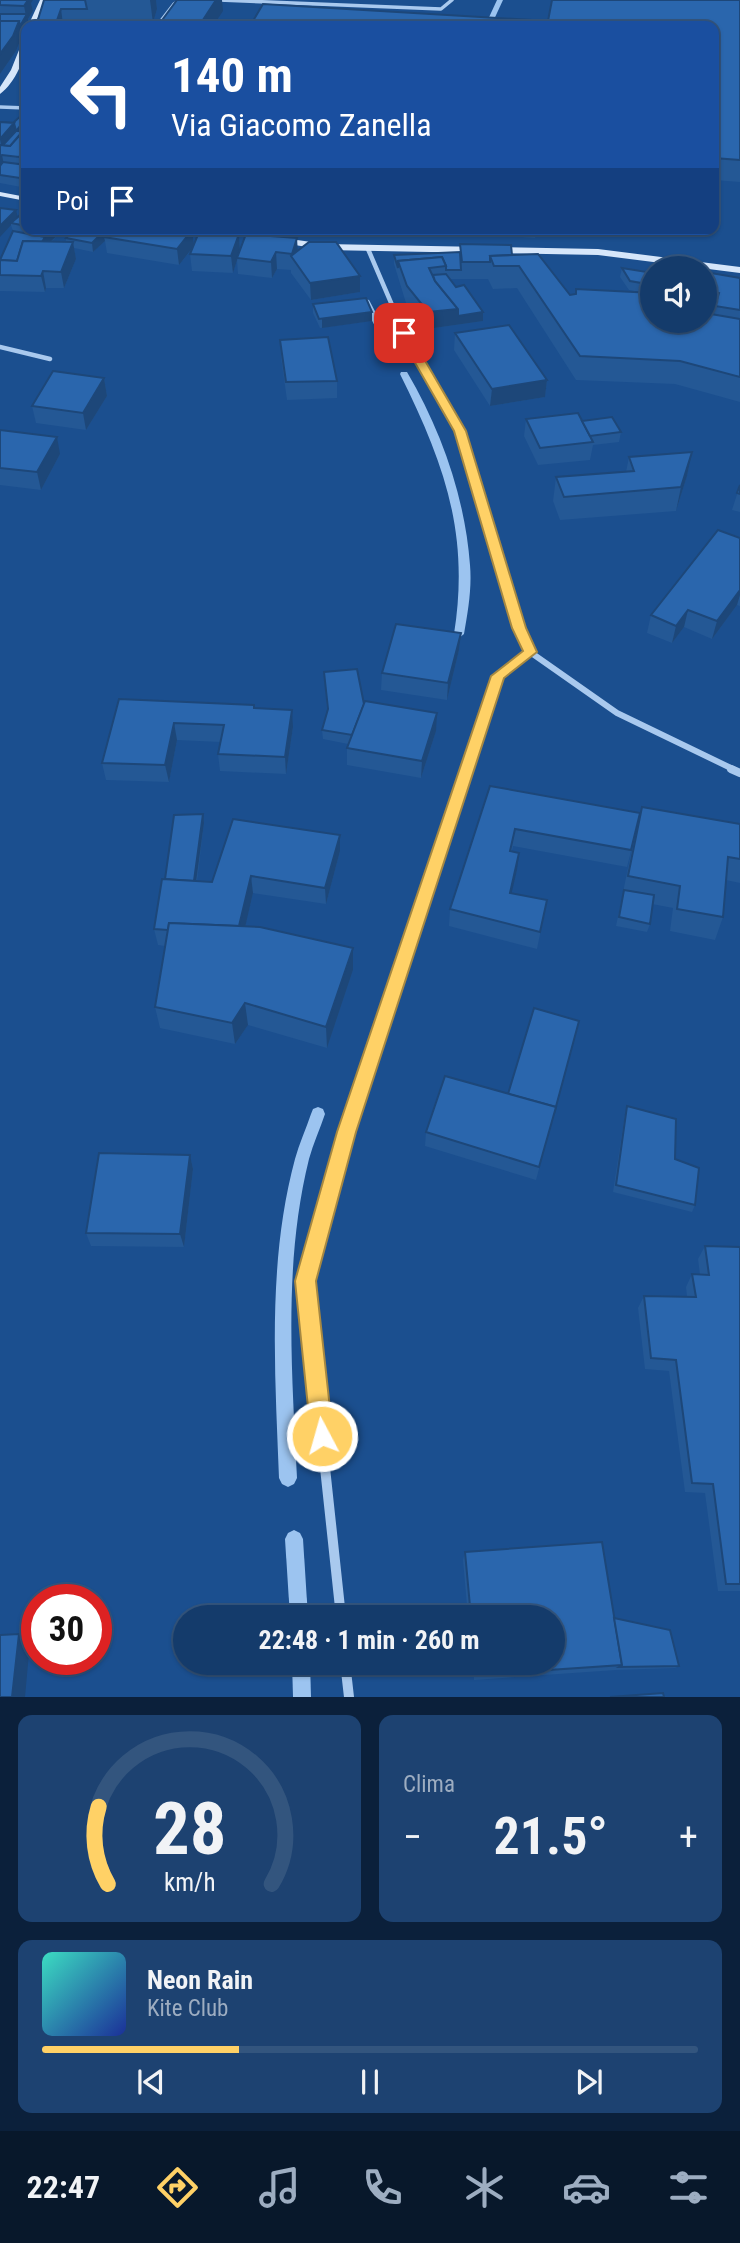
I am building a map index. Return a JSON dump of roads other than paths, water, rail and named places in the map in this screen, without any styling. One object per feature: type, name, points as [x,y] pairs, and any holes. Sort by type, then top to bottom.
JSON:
[{"type":"street","points":[[33,21],[43,0]]},
{"type":"street","points":[[161,21],[174,4],[181,0]]},
{"type":"street","points":[[219,0],[441,9],[452,0]]},
{"type":"street","points":[[0,92],[15,70],[21,54]]},
{"type":"street","points":[[0,107],[21,108]]},
{"type":"street","points":[[0,194],[21,198]]},
{"type":"street","points":[[243,235],[326,247],[598,253],[740,270]]},
{"type":"street","points":[[368,249],[404,333],[460,431],[519,628],[530,652],[617,713],[740,773]]},
{"type":"street","points":[[0,348],[50,359]]},
{"type":"street","points":[[340,1605],[305,1281],[346,1132],[498,676],[530,652]]},
{"type":"street","points":[[346,1675],[349,1697]]},
{"type":"waterway","points":[[490,21],[500,0]]},
{"type":"waterway","points":[[365,300],[397,360]]},
{"type":"waterway","points":[[404,374],[433,435],[455,500],[462,533],[464,601],[459,634]]},
{"type":"waterway","points":[[288,1478],[283,1358],[287,1238],[302,1159],[318,1114]]},
{"type":"waterway","points":[[294,1539],[298,1605]]},
{"type":"waterway","points":[[301,1675],[302,1697]]}]
